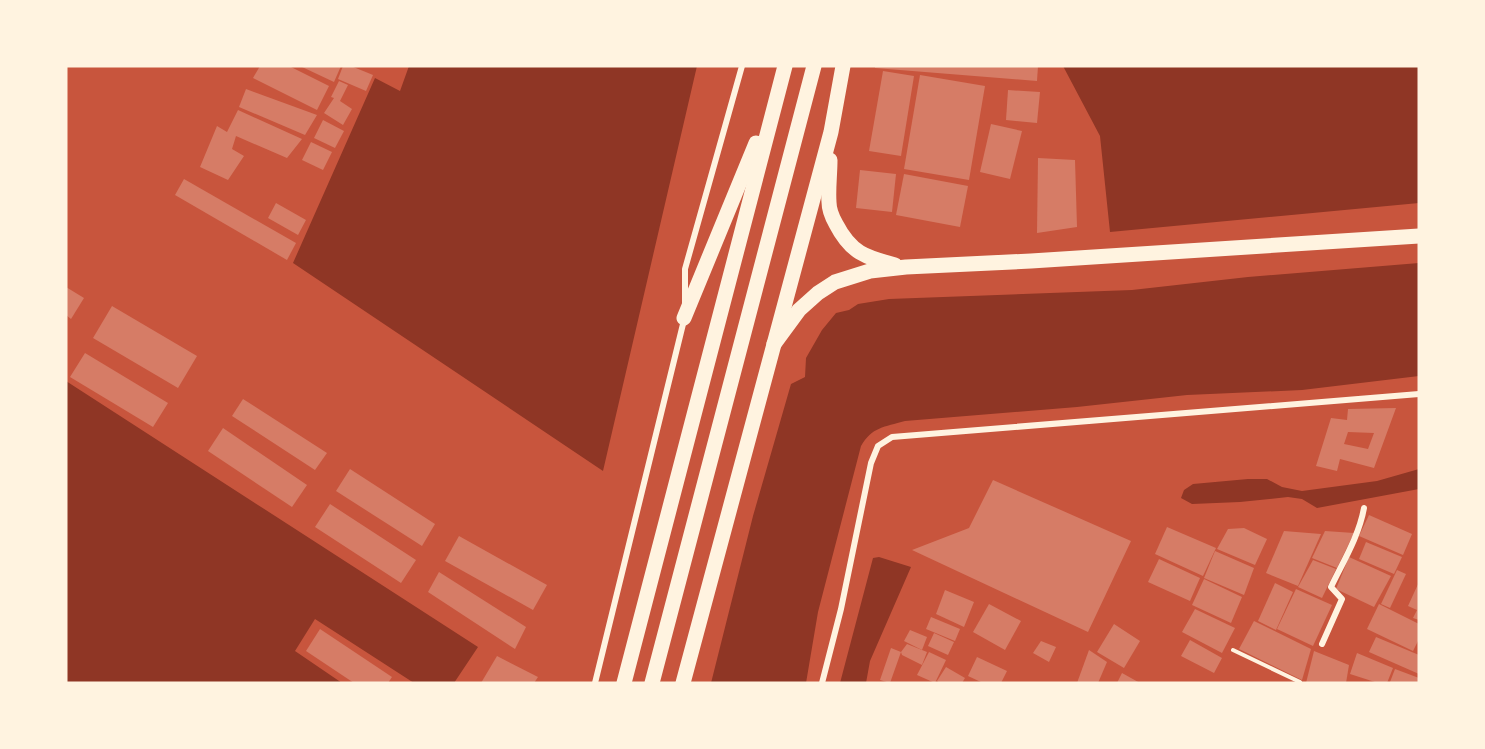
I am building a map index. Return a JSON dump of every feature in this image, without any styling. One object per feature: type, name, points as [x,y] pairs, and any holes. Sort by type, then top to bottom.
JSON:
[{"type":"main road","points":[[624,683],[784,66]]},
{"type":"main road","points":[[652,683],[814,66]]},
{"type":"main road","points":[[683,683],[831,132],[843,66]]},
{"type":"main road","points":[[684,318],[778,90]]},
{"type":"main road","points":[[831,132],[829,204],[832,217],[842,236],[855,250],[872,259],[906,267]]},
{"type":"main road","points":[[774,344],[800,310],[818,293],[835,282],[870,271],[1419,236]]},
{"type":"street","points":[[595,683],[684,318],[685,269],[742,66]]},
{"type":"street","points":[[822,683],[841,609],[871,463],[878,446],[892,437],[1419,394]]},
{"type":"street","points":[[1322,644],[1342,599],[1331,587],[1363,517],[1364,508]]},
{"type":"path","points":[[1233,650],[1300,682]]},
{"type":"shaded area","points":[[409,66],[697,66],[603,471],[293,263],[375,78],[400,91]]},
{"type":"shaded area","points":[[1063,66],[1419,66],[1419,203],[1110,232],[1100,136]]},
{"type":"shaded area","points":[[1419,263],[1419,376],[1302,390],[1187,395],[1077,407],[905,421],[874,431],[861,446],[818,612],[806,683],[711,683],[753,516],[791,384],[805,377],[806,358],[822,330],[836,313],[849,310],[858,304],[889,299],[1132,290],[1248,277]]},
{"type":"shaded area","points":[[66,381],[478,647],[454,683],[414,683],[315,619],[295,651],[342,683],[66,683]]},
{"type":"shaded area","points":[[1419,469],[1419,489],[1317,508],[1302,499],[1288,497],[1192,504],[1181,498],[1184,490],[1193,484],[1267,479],[1282,487],[1302,491],[1377,481]]},
{"type":"shaded area","points":[[879,557],[911,567],[870,661],[866,683],[840,683],[873,558]]},
{"type":"building","points":[[260,66],[289,66],[329,86],[317,110],[253,78]]},
{"type":"building","points":[[300,66],[341,66],[334,82]]},
{"type":"building","points":[[343,66],[351,66],[373,75],[366,91],[338,79]]},
{"type":"building","points":[[875,66],[1038,66],[1037,81],[875,68]]},
{"type":"building","points":[[883,71],[914,76],[901,156],[869,151]]},
{"type":"building","points":[[920,75],[985,86],[969,180],[904,169]]},
{"type":"building","points":[[339,81],[348,85],[340,101],[352,109],[343,125],[324,113],[334,98],[331,97]]},
{"type":"building","points":[[246,89],[317,115],[305,135],[239,107]]},
{"type":"building","points":[[1008,90],[1040,92],[1037,123],[1006,120]]},
{"type":"building","points":[[238,110],[302,139],[287,158],[236,136],[232,149],[244,156],[228,180],[200,167],[217,126],[227,132]]},
{"type":"building","points":[[323,120],[344,131],[335,148],[314,138]]},
{"type":"building","points":[[991,124],[1022,131],[1010,179],[980,172]]},
{"type":"building","points":[[311,142],[332,152],[323,170],[302,160]]},
{"type":"building","points":[[1038,158],[1075,160],[1077,227],[1037,233]]},
{"type":"building","points":[[860,170],[896,174],[892,212],[856,208]]},
{"type":"building","points":[[904,174],[968,186],[960,227],[896,215]]},
{"type":"building","points":[[184,179],[296,243],[287,260],[175,195]]},
{"type":"building","points":[[276,203],[306,220],[298,235],[268,218]]},
{"type":"building","points":[[66,287],[84,298],[71,319],[66,315]]},
{"type":"building","points":[[112,306],[197,356],[178,388],[93,338]]},
{"type":"building","points":[[85,353],[168,403],[153,427],[70,377]]},
{"type":"building","points":[[243,399],[327,453],[315,470],[232,416]]},
{"type":"building","points":[[1396,408],[1374,468],[1340,459],[1337,471],[1316,466],[1331,418],[1347,420],[1348,409]],"holes":[[[1348,432],[1374,433],[1368,449],[1344,444]]]},
{"type":"building","points":[[223,428],[307,485],[292,507],[208,451]]},
{"type":"building","points":[[350,469],[435,524],[422,546],[336,491]]},
{"type":"building","points":[[993,480],[1131,541],[1088,632],[912,550],[969,528]]},
{"type":"building","points":[[330,504],[416,560],[401,583],[315,527]]},
{"type":"building","points":[[1369,515],[1412,534],[1403,555],[1359,536]]},
{"type":"building","points":[[1167,527],[1216,548],[1203,576],[1155,554]]},
{"type":"building","points":[[1244,528],[1267,539],[1255,565],[1217,549],[1228,529]]},
{"type":"building","points":[[1284,531],[1321,534],[1298,586],[1266,573]]},
{"type":"building","points":[[1325,531],[1354,533],[1337,568],[1312,558]]},
{"type":"building","points":[[459,536],[547,585],[533,610],[445,561]]},
{"type":"building","points":[[1366,542],[1402,557],[1394,574],[1359,559]]},
{"type":"building","points":[[1215,551],[1254,568],[1244,595],[1204,578]]},
{"type":"building","points":[[1349,557],[1391,576],[1374,607],[1336,589]]},
{"type":"building","points":[[1159,559],[1200,578],[1190,601],[1148,582]]},
{"type":"building","points":[[1313,560],[1336,569],[1322,598],[1298,587]]},
{"type":"building","points":[[1397,570],[1406,574],[1390,608],[1381,604]]},
{"type":"building","points":[[439,572],[526,627],[515,649],[428,592]]},
{"type":"building","points":[[1204,579],[1242,597],[1231,623],[1192,605]]},
{"type":"building","points":[[1419,582],[1419,620],[1413,618],[1417,610],[1408,606]]},
{"type":"building","points":[[1275,583],[1293,592],[1276,630],[1258,621]]},
{"type":"building","points":[[1296,589],[1332,605],[1313,646],[1277,629]]},
{"type":"building","points":[[945,590],[974,602],[964,627],[936,614]]},
{"type":"building","points":[[989,604],[1021,621],[1005,650],[973,632]]},
{"type":"building","points":[[1379,604],[1419,624],[1419,639],[1413,651],[1367,629]]},
{"type":"building","points":[[1195,609],[1235,628],[1222,653],[1182,632]]},
{"type":"building","points":[[931,617],[960,629],[955,641],[926,629]]},
{"type":"building","points":[[1254,621],[1311,649],[1302,680],[1239,649]]},
{"type":"building","points":[[1114,624],[1140,641],[1124,668],[1097,652]]},
{"type":"building","points":[[320,629],[392,677],[388,683],[354,683],[306,651]]},
{"type":"building","points":[[910,630],[927,637],[922,650],[904,641]]},
{"type":"building","points":[[934,633],[954,642],[948,655],[928,646]]},
{"type":"building","points":[[1376,637],[1419,655],[1419,674],[1369,652]]},
{"type":"building","points":[[1190,640],[1222,658],[1214,673],[1181,656]]},
{"type":"building","points":[[1041,641],[1056,647],[1049,662],[1033,653]]},
{"type":"building","points":[[907,644],[927,652],[922,665],[902,655],[901,652]]},
{"type":"building","points":[[891,648],[901,652],[890,683],[880,680]]},
{"type":"building","points":[[1089,650],[1107,662],[1098,683],[1077,683]]},
{"type":"building","points":[[1314,651],[1349,665],[1346,683],[1306,683]]},
{"type":"building","points":[[929,652],[946,660],[935,683],[917,675]]},
{"type":"building","points":[[1357,653],[1393,668],[1387,683],[1378,683],[1350,674]]},
{"type":"building","points":[[497,656],[538,677],[534,683],[481,683]]},
{"type":"building","points":[[977,657],[1007,671],[1001,683],[983,683],[968,676]]},
{"type":"building","points":[[946,667],[965,678],[962,683],[937,681]]},
{"type":"building","points":[[1395,669],[1419,678],[1419,683],[1390,682]]},
{"type":"building","points":[[1122,673],[1140,683],[1117,683]]}]
